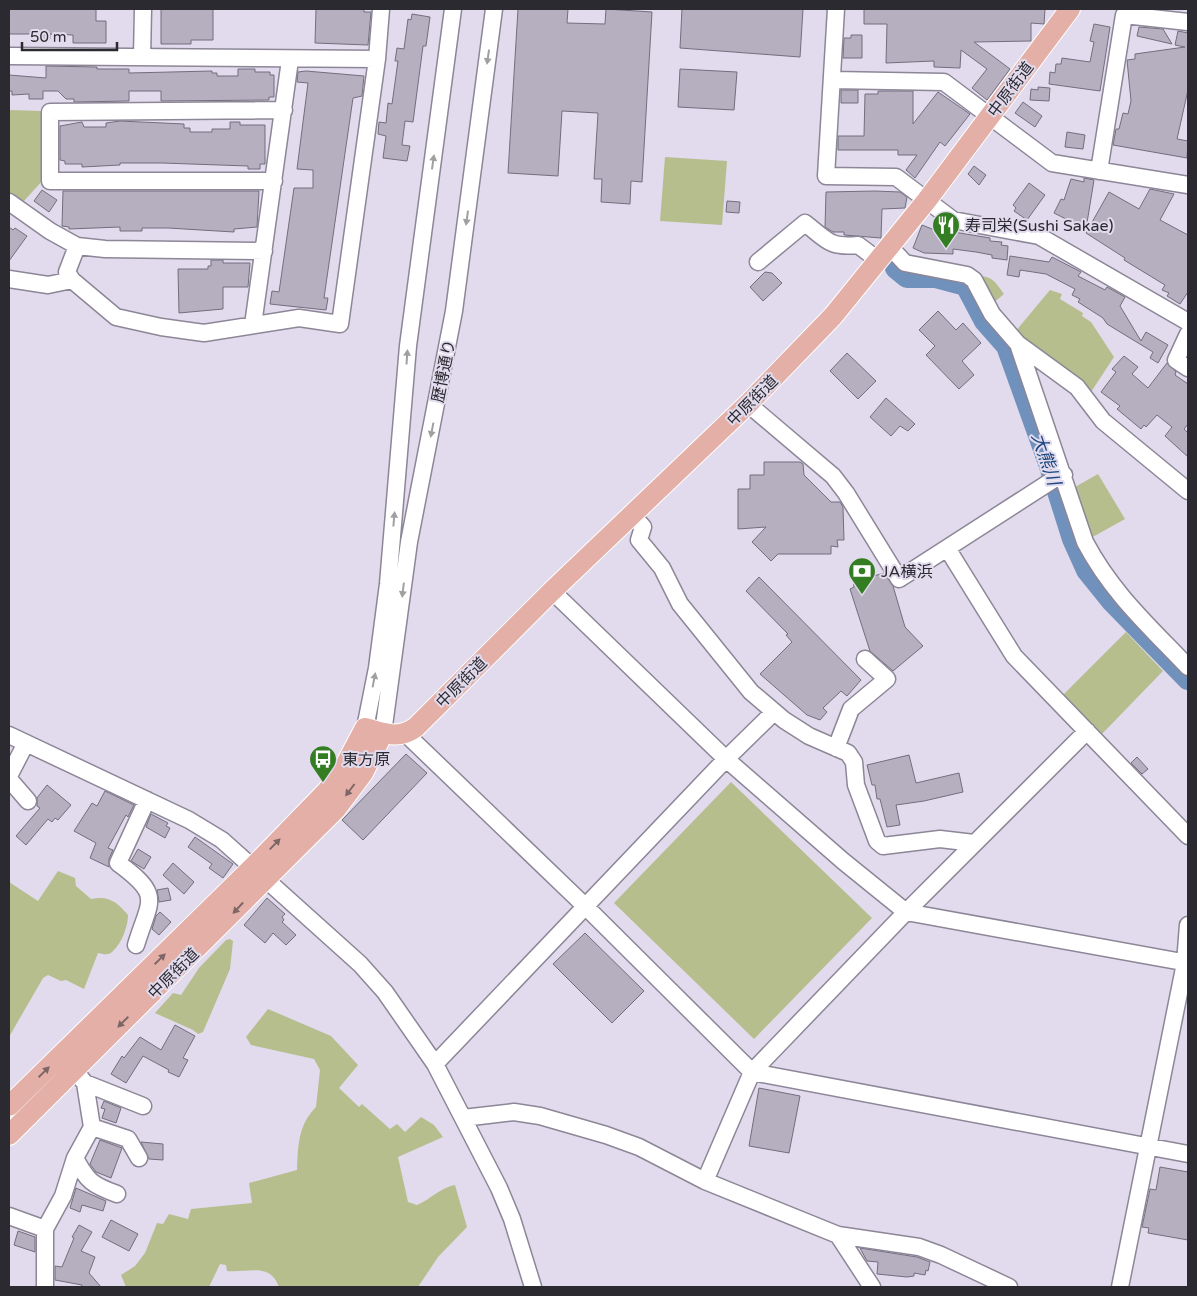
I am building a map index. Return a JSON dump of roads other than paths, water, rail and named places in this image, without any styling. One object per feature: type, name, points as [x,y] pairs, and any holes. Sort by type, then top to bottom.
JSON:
[{"type":"main road","name":"中原街道","points":[[406,734],[552,591],[633,516],[748,404],[833,316],[927,200],[1070,9]]},
{"type":"main road","points":[[374,731],[406,734]]},
{"type":"main road","name":"中原街道","points":[[9,1135],[80,1076],[260,873],[374,731]]},
{"type":"main road","name":"中原街道","points":[[9,1106],[260,873]]},
{"type":"street","points":[[142,9],[142,57]]},
{"type":"street","points":[[77,246],[67,272],[72,280],[116,317],[161,327],[204,333],[299,318],[340,324],[377,59],[381,9]]},
{"type":"street","name":"歴博通り","points":[[374,731],[377,668],[388,584],[408,346],[453,9]]},
{"type":"street","name":"歴博通り","points":[[374,731],[454,311],[494,9]]},
{"type":"street","points":[[836,9],[826,176],[896,177],[953,220],[1039,236],[1188,322]]},
{"type":"street","points":[[1099,171],[1124,15],[1188,22]]},
{"type":"street","points":[[9,56],[290,60],[377,59]]},
{"type":"street","points":[[254,325],[290,60]]},
{"type":"street","points":[[832,80],[944,82],[1052,162],[1188,185]]},
{"type":"street","points":[[274,181],[50,181],[50,112],[284,110]]},
{"type":"street","points":[[9,202],[50,231],[77,246],[105,249],[264,251]]},
{"type":"street","points":[[758,262],[805,223],[832,245],[839,247],[858,245],[884,253],[905,263],[967,275],[974,280],[992,314],[1018,344],[1077,387],[1103,421],[1188,492]]},
{"type":"street","points":[[9,279],[48,285],[72,280]]},
{"type":"street","points":[[1188,334],[1176,360],[1188,368]]},
{"type":"street","points":[[1018,344],[1058,478],[1085,542],[1098,566],[1118,595],[1188,667]]},
{"type":"street","points":[[748,404],[833,476],[846,493],[899,579],[1058,478]]},
{"type":"street","points":[[633,516],[643,527],[639,540],[662,568],[680,604],[739,678],[774,712],[809,736],[848,753],[854,762],[856,786],[877,841],[883,846],[940,839],[974,844]]},
{"type":"street","points":[[947,548],[1014,656],[1188,836]]},
{"type":"street","points":[[552,591],[726,759],[843,861],[906,912],[1186,963]]},
{"type":"street","points":[[836,748],[851,709],[887,678],[865,659]]},
{"type":"street","points":[[435,1064],[726,759],[774,712]]},
{"type":"street","points":[[705,1181],[752,1072],[906,912],[1087,731]]},
{"type":"street","points":[[406,734],[585,906],[752,1072],[1188,1154]]},
{"type":"street","points":[[9,735],[189,820],[222,840],[360,964],[385,992],[435,1064],[499,1188],[512,1219],[533,1287]]},
{"type":"street","points":[[26,743],[9,777],[28,802]]},
{"type":"street","points":[[136,945],[150,904],[147,888],[142,880],[118,863],[147,800]]},
{"type":"street","points":[[1120,1287],[1186,963],[1188,925]]},
{"type":"street","points":[[80,1076],[143,1106]]},
{"type":"street","points":[[45,1287],[45,1229],[63,1196],[75,1158],[92,1127],[80,1076]]},
{"type":"street","points":[[463,1118],[514,1112],[540,1116],[606,1135],[639,1147],[705,1181],[838,1235],[920,1247],[990,1283],[1010,1287]]},
{"type":"street","points":[[92,1127],[128,1139],[139,1158]]},
{"type":"street","points":[[75,1158],[85,1176],[95,1186],[117,1194]]},
{"type":"street","points":[[9,1216],[45,1229]]},
{"type":"street","points":[[838,1235],[872,1287]]},
{"type":"waterway","name":"大熊川","points":[[896,268],[907,277],[936,277],[966,285],[985,321],[1007,346],[1049,463],[1073,539],[1087,570],[1112,601],[1188,679]]},
{"type":"place","name":"寿司栄(Sushi Sakae)","points":[[946,249]]},
{"type":"place","name":"JA横浜","points":[[862,595]]},
{"type":"place","name":"東方原","points":[[323,783]]}]
